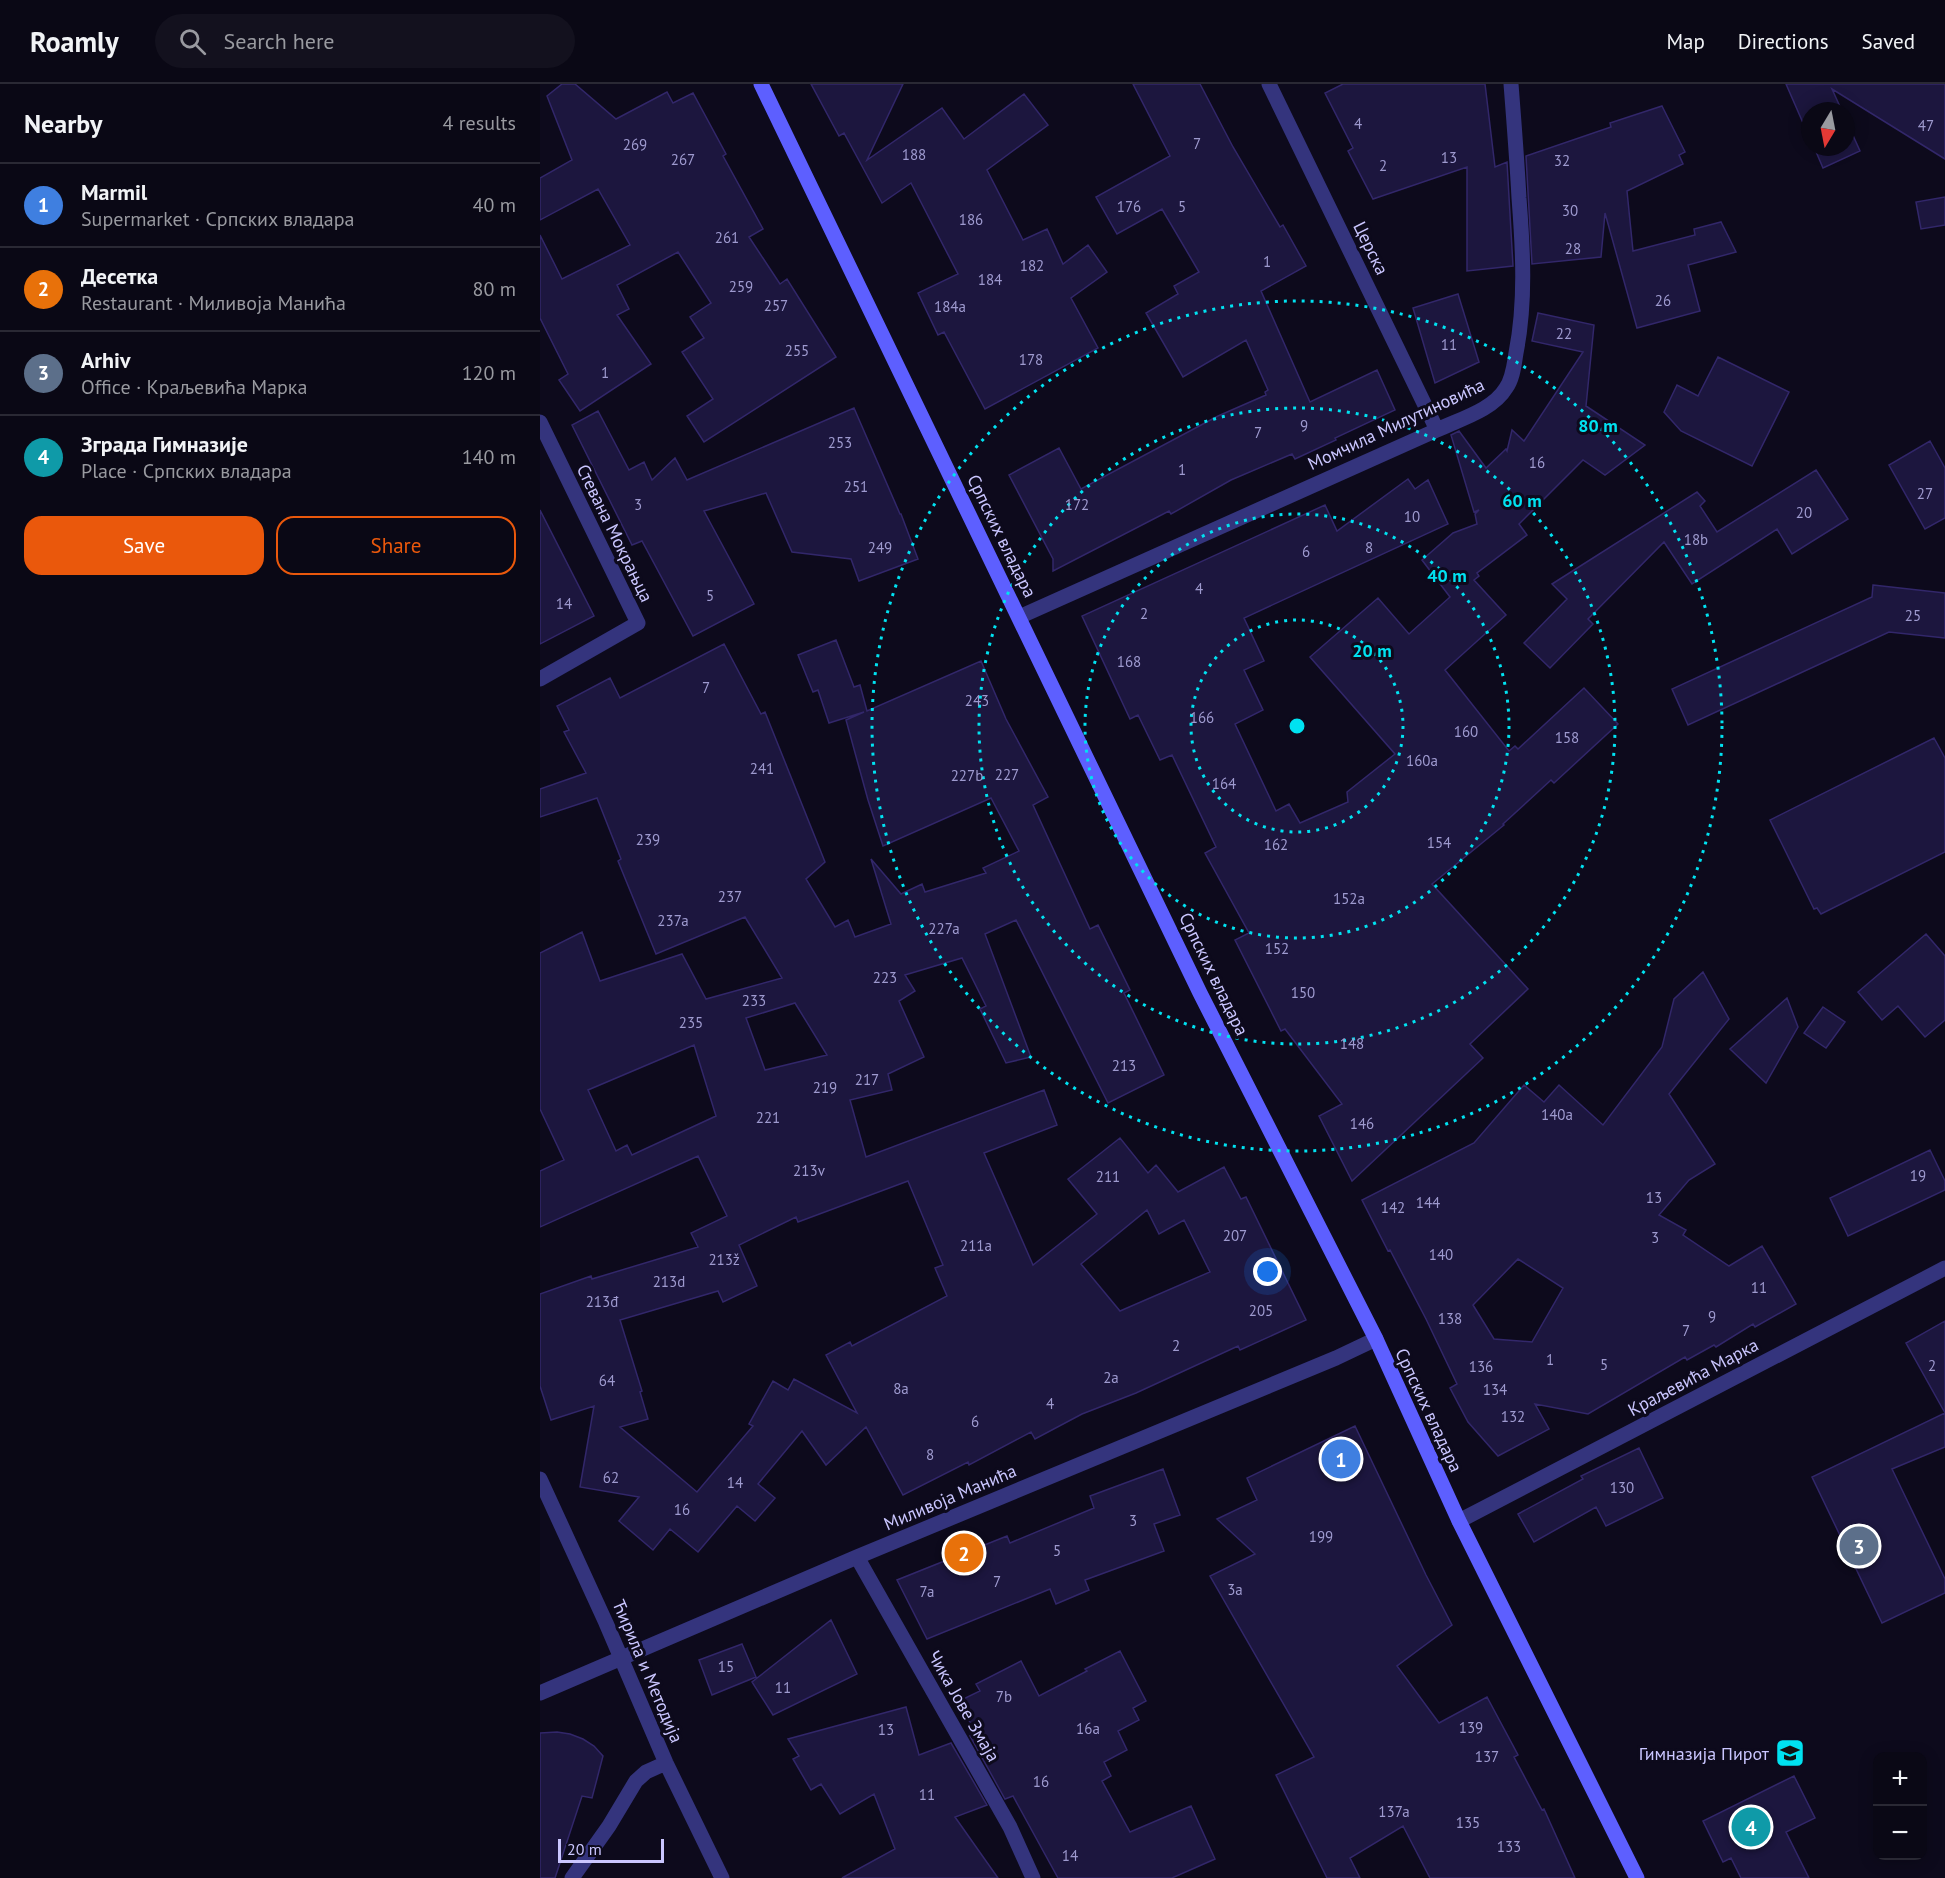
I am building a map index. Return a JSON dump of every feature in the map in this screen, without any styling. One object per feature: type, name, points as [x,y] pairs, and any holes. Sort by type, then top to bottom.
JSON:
[{"type":"main road","name":"Српских владара","points":[[761,84],[1200,993],[1376,1339],[1459,1521],[1637,1878]]},
{"type":"street","name":"Церска","points":[[1269,84],[1437,430]]},
{"type":"street","name":"Момчила Милутиновића","points":[[1019,617],[1437,430],[1490,405],[1506,389],[1511,378],[1520,332],[1523,302],[1522,235],[1511,84]]},
{"type":"street","name":"Стевана Мокрањца","points":[[540,422],[638,623],[540,679]]},
{"type":"street","name":"Краљевића Марка","points":[[1459,1521],[1945,1268]]},
{"type":"street","name":"Миливоја Манића","points":[[540,1693],[857,1557],[1336,1358],[1376,1339]]},
{"type":"street","name":"Ћирила и Методија","points":[[540,1479],[666,1763],[723,1878]]},
{"type":"street","name":"Чика Јове Змаја","points":[[857,1557],[1010,1827],[1033,1878]]},
{"type":"street","points":[[572,1878],[609,1826],[636,1781],[646,1772],[666,1763]]},
{"type":"building","points":[[562,84],[575,84],[616,119],[667,92],[673,103],[693,93],[726,154],[723,156],[763,229],[749,237],[780,284],[787,279],[836,357],[704,442],[687,416],[713,399],[682,352],[704,338],[690,317],[711,303],[678,252],[617,285],[629,309],[617,315],[651,364],[580,411],[559,380],[568,374],[540,318],[540,235],[562,279],[630,245],[598,189],[540,220],[540,178],[572,160],[547,96]]},
{"type":"building","points":[[811,84],[903,84],[867,160],[942,108],[964,139],[1024,94],[1048,125],[987,170],[1023,240],[1047,229],[1063,264],[1088,245],[1107,272],[1071,298],[1098,348],[985,409],[944,332],[938,335],[918,293],[958,274],[911,183],[882,203],[844,133],[839,136]]},
{"type":"building","points":[[1133,84],[1200,84],[1233,147],[1280,227],[1283,225],[1306,266],[1261,291],[1310,402],[1377,370],[1395,410],[1295,459],[1292,454],[1231,480],[1171,514],[1169,511],[1053,571],[1053,559],[1009,475],[1059,448],[1081,489],[1218,416],[1266,395],[1265,392],[1268,390],[1246,340],[1183,377],[1146,313],[1178,294],[1174,286],[1199,272],[1162,209],[1117,234],[1096,197],[1170,156]]},
{"type":"building","points":[[1343,84],[1485,84],[1495,167],[1507,162],[1513,266],[1467,271],[1467,167],[1373,199],[1348,151],[1353,148],[1325,93]]},
{"type":"building","points":[[1786,84],[1945,84],[1945,159],[1832,89],[1838,102],[1801,102],[1801,118]]},
{"type":"building","points":[[1662,106],[1685,152],[1679,155],[1683,164],[1627,191],[1633,251],[1695,235],[1694,229],[1721,222],[1736,252],[1688,265],[1700,311],[1637,328],[1605,213],[1601,257],[1532,264],[1526,156],[1611,127],[1610,123]]},
{"type":"building","points":[[1855,140],[1860,151],[1855,153]]},
{"type":"building","points":[[1818,156],[1849,156],[1823,168]]},
{"type":"building","points":[[1945,197],[1945,225],[1921,229],[1916,202]]},
{"type":"building","points":[[1458,294],[1479,362],[1435,383],[1413,308]]},
{"type":"building","points":[[1538,313],[1594,325],[1586,406],[1645,445],[1605,475],[1583,460],[1519,524],[1527,535],[1477,573],[1479,576],[1474,580],[1506,615],[1445,670],[1509,751],[1515,746],[1518,749],[1584,688],[1618,724],[1554,783],[1551,780],[1504,825],[1432,884],[1528,989],[1470,1044],[1483,1058],[1352,1181],[1319,1116],[1342,1104],[1285,1029],[1281,1031],[1235,940],[1249,933],[1205,853],[1216,847],[1172,755],[1160,760],[1138,715],[1130,719],[1082,616],[1325,505],[1337,531],[1408,479],[1415,489],[1428,480],[1448,524],[1244,618],[1264,661],[1244,670],[1263,710],[1235,724],[1276,811],[1289,804],[1300,823],[1348,802],[1347,792],[1395,754],[1310,657],[1378,598],[1409,634],[1450,597],[1422,560],[1453,533],[1477,524],[1475,514],[1479,510],[1474,512],[1451,435],[1459,431],[1486,468],[1506,449],[1507,451],[1512,430],[1524,441],[1583,352],[1532,341]]},
{"type":"building","points":[[1718,357],[1789,392],[1752,466],[1681,431],[1664,412],[1677,385],[1698,396]]},
{"type":"building","points":[[854,408],[901,514],[918,559],[859,581],[851,559],[792,552],[766,493],[704,511],[754,604],[693,636],[642,541],[632,545],[572,425],[598,411],[629,470],[644,462],[652,480],[675,458],[687,480]]},
{"type":"building","points":[[1930,441],[1945,468],[1945,518],[1925,529],[1889,465]]},
{"type":"building","points":[[1816,470],[1848,519],[1792,554],[1777,529],[1692,584],[1664,542],[1588,619],[1593,624],[1550,668],[1524,643],[1567,599],[1552,584],[1697,492],[1705,501],[1700,506],[1717,532]]},
{"type":"building","points":[[540,510],[594,616],[540,644]]},
{"type":"building","points":[[1873,585],[1945,593],[1945,638],[1889,632],[1688,725],[1672,689],[1872,597]]},
{"type":"building","points":[[836,640],[854,687],[860,685],[867,711],[981,661],[1006,719],[1048,797],[1033,805],[1090,929],[1098,925],[1130,990],[1124,993],[1164,1075],[1108,1103],[1016,920],[985,934],[1031,1057],[1006,1063],[980,1009],[986,1006],[962,958],[905,975],[915,991],[899,1001],[924,1057],[888,1074],[892,1090],[850,1100],[866,1157],[1044,1090],[1057,1125],[984,1153],[1033,1265],[1097,1214],[1068,1179],[1120,1138],[1148,1173],[1156,1165],[1178,1192],[1224,1167],[1241,1199],[1246,1197],[1306,1320],[1240,1350],[1238,1346],[1136,1393],[1082,1414],[1035,1439],[1031,1432],[969,1465],[968,1462],[903,1495],[866,1427],[826,1465],[802,1431],[758,1484],[775,1498],[755,1521],[737,1506],[698,1552],[670,1529],[653,1550],[619,1521],[639,1497],[580,1487],[594,1406],[551,1420],[540,1386],[540,1294],[591,1276],[592,1279],[698,1247],[691,1233],[727,1216],[698,1156],[540,1227],[540,1171],[564,1160],[540,1109],[540,953],[582,932],[600,981],[682,954],[706,999],[782,978],[745,917],[656,954],[618,861],[621,859],[597,798],[540,817],[540,789],[586,773],[564,732],[569,730],[557,706],[610,678],[620,698],[724,644],[761,714],[765,712],[825,862],[806,879],[835,927],[848,920],[855,937],[891,924],[871,859],[901,894],[922,884],[925,892],[986,873],[983,868],[1019,851],[991,798],[883,846],[846,720],[864,712],[829,723],[818,690],[813,692],[798,655]],"holes":[[[795,1003],[827,1055],[765,1070],[746,1018]],[[694,1045],[716,1116],[632,1155],[627,1145],[616,1151],[588,1090]],[[908,1181],[943,1265],[935,1268],[947,1296],[852,1346],[850,1342],[826,1355],[857,1413],[794,1379],[788,1390],[773,1381],[749,1424],[753,1426],[697,1492],[620,1427],[648,1419],[640,1392],[642,1391],[620,1320],[718,1291],[723,1302],[757,1286],[739,1245],[796,1217],[798,1222]],[[1147,1210],[1159,1234],[1184,1220],[1210,1272],[1120,1311],[1081,1264]]]},
{"type":"building","points":[[1934,738],[1945,758],[1945,852],[1821,914],[1817,908],[1814,909],[1770,820]]},
{"type":"building","points":[[1926,934],[1945,956],[1945,1020],[1925,1037],[1898,1006],[1882,1020],[1858,992]]},
{"type":"building","points":[[1703,972],[1729,1019],[1669,1094],[1715,1164],[1689,1180],[1659,1215],[1686,1230],[1683,1235],[1729,1266],[1762,1246],[1796,1304],[1755,1327],[1753,1324],[1716,1347],[1714,1345],[1687,1360],[1685,1357],[1588,1414],[1535,1404],[1549,1429],[1498,1456],[1468,1422],[1450,1388],[1457,1384],[1426,1319],[1362,1200],[1474,1143],[1524,1085],[1544,1102],[1559,1085],[1603,1125],[1662,1047],[1674,999]],"holes":[[[1518,1259],[1563,1288],[1532,1342],[1494,1339],[1473,1305]]]},
{"type":"building","points":[[1787,998],[1798,1027],[1766,1083],[1730,1049]]},
{"type":"building","points":[[1823,1007],[1845,1022],[1826,1048],[1804,1033]]},
{"type":"building","points":[[1930,1150],[1945,1181],[1945,1190],[1848,1236],[1830,1198]]},
{"type":"building","points":[[1945,1321],[1945,1413],[1906,1343]]},
{"type":"building","points":[[1945,1413],[1945,1447],[1892,1469],[1945,1579],[1945,1593],[1882,1623],[1812,1477]]},
{"type":"building","points":[[1355,1426],[1452,1625],[1397,1666],[1439,1723],[1487,1697],[1518,1755],[1514,1757],[1542,1810],[1544,1809],[1575,1878],[1430,1878],[1403,1826],[1350,1858],[1360,1878],[1327,1878],[1276,1775],[1314,1757],[1210,1576],[1255,1554],[1217,1519],[1257,1500],[1247,1478]]},
{"type":"building","points":[[1639,1448],[1663,1498],[1606,1526],[1596,1507],[1534,1542],[1518,1514],[1583,1479],[1581,1476]]},
{"type":"building","points":[[1163,1469],[1180,1515],[1154,1524],[1164,1551],[1085,1580],[1089,1590],[1056,1604],[1050,1589],[927,1639],[897,1580],[1007,1536],[1010,1543],[1094,1508],[1090,1496]]},
{"type":"building","points":[[831,1620],[857,1674],[773,1715],[752,1682]]},
{"type":"building","points":[[742,1644],[756,1677],[712,1695],[699,1660]]},
{"type":"building","points":[[1120,1651],[1146,1701],[1133,1708],[1139,1720],[1118,1731],[1127,1750],[1104,1762],[1111,1776],[1102,1781],[1130,1832],[1191,1806],[1215,1859],[1172,1878],[1058,1878],[1013,1796],[1005,1799],[970,1736],[976,1734],[959,1701],[980,1691],[976,1684],[1021,1661],[1039,1696]]},
{"type":"building","points":[[906,1707],[919,1755],[951,1743],[987,1805],[955,1817],[998,1878],[842,1878],[895,1849],[874,1794],[840,1814],[821,1784],[811,1790],[793,1759],[799,1756],[788,1739]]},
{"type":"building","points":[[557,1732],[583,1739],[603,1756],[592,1798],[582,1796],[555,1878],[540,1878],[540,1733]]},
{"type":"building","points":[[1794,1776],[1815,1818],[1786,1832],[1809,1878],[1741,1878],[1731,1858],[1723,1862],[1703,1821]]},
{"type":"place","name":"Marmil","points":[[1341,1459]]},
{"type":"place","name":"Arhiv","points":[[1859,1546]]},
{"type":"place","name":"Десетка","points":[[964,1553]]},
{"type":"place","name":"Гимназија Пирот","points":[[1790,1753]]},
{"type":"place","name":"Зграда Гимназије","points":[[1751,1827]]}]
